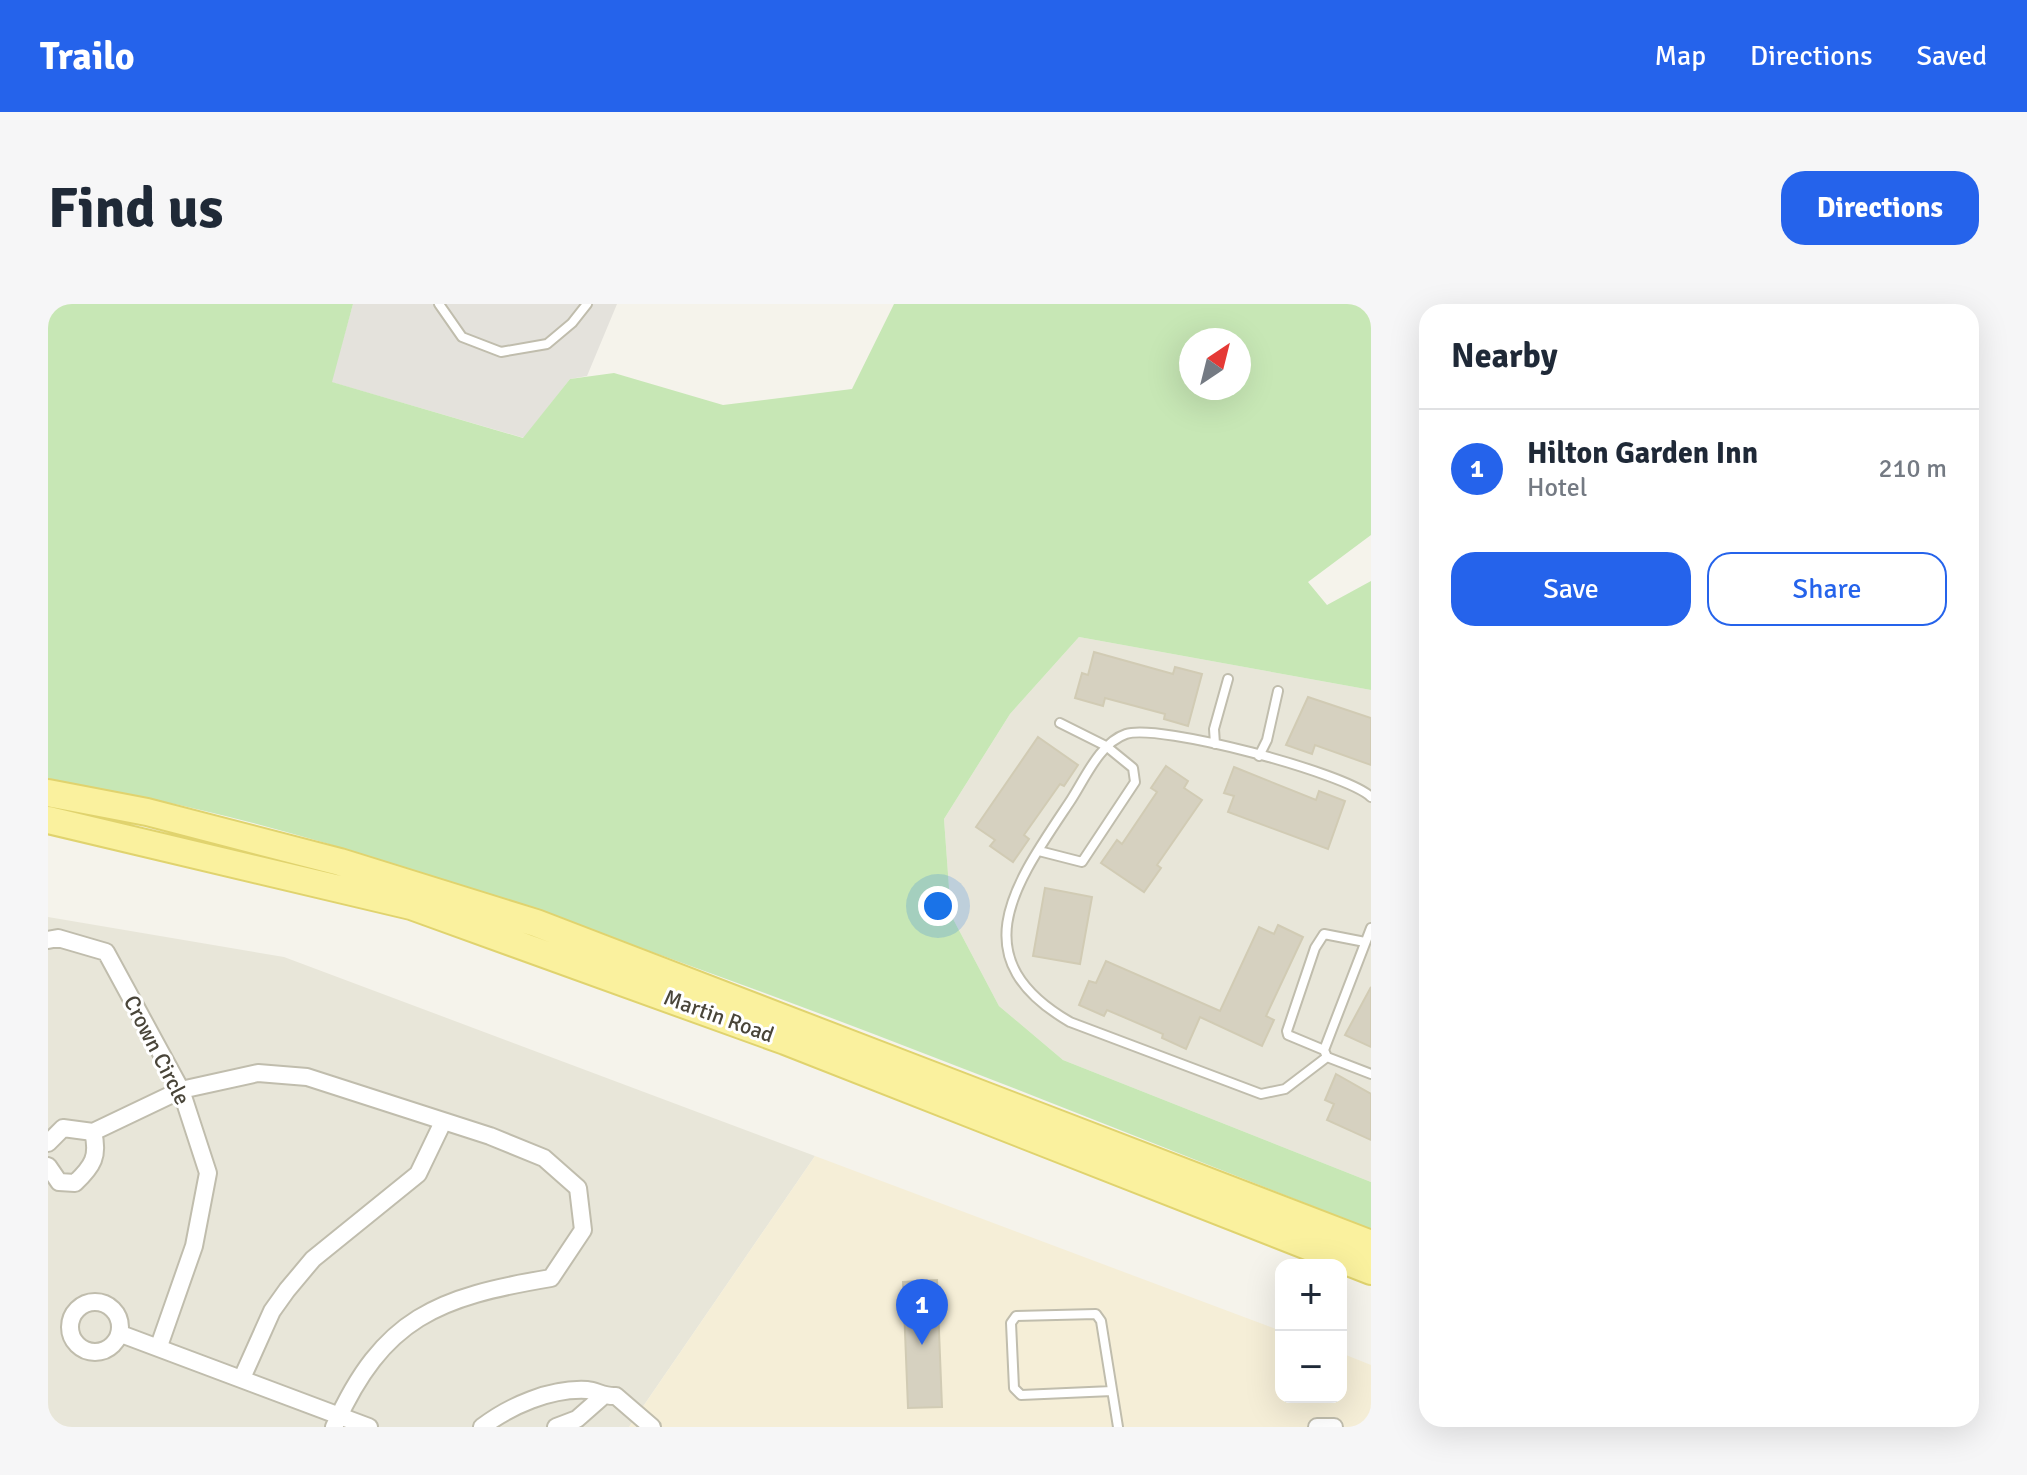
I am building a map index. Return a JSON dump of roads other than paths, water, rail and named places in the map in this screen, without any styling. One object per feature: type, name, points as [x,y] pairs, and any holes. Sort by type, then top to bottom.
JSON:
[{"type":"main road","name":"Martin Road","points":[[48,793],[147,812],[340,862],[536,923],[1371,1244]]},
{"type":"main road","name":"Martin Road","points":[[48,820],[425,911],[785,1041],[1371,1271]]},
{"type":"street","name":"Crown Circle","points":[[48,940],[58,938],[106,952],[181,1090],[208,1173],[194,1246],[159,1346]]},
{"type":"street","points":[[48,1143],[63,1128],[93,1132],[181,1090],[258,1073],[307,1077],[544,1158],[578,1188],[583,1230],[551,1278],[496,1287],[430,1309],[383,1345],[336,1421]]},
{"type":"street","points":[[242,1378],[272,1311],[287,1290],[313,1259],[418,1174],[443,1122]]},
{"type":"street","points":[[48,1166],[59,1182],[75,1183],[93,1166],[97,1148],[93,1132]]},
{"type":"street","points":[[121,1334],[242,1378],[336,1421],[369,1427]]},
{"type":"street","points":[[482,1427],[496,1416],[550,1395],[589,1390],[602,1397],[616,1396],[652,1427]]},
{"type":"street","points":[[556,1427],[577,1419],[602,1397]]},
{"type":"street","points":[[1317,1427],[1334,1427]]},
{"type":"lane","points":[[439,304],[462,337],[501,352],[547,344],[572,323],[587,304]]},
{"type":"lane","points":[[1215,744],[1214,729],[1228,679]]},
{"type":"lane","points":[[1259,756],[1267,740],[1278,691]]},
{"type":"lane","points":[[1039,851],[1082,862],[1135,782],[1133,768],[1106,746],[1060,723]]},
{"type":"lane","points":[[1371,797],[1340,779],[1215,744],[1162,734],[1128,733],[1106,746],[1039,851],[1012,898],[1006,938],[1016,974],[1026,990],[1045,1007],[1070,1022],[1261,1094],[1285,1089],[1326,1053],[1371,928]]},
{"type":"lane","points":[[1365,942],[1324,934],[1315,948],[1287,1031],[1288,1035],[1371,1074]]},
{"type":"lane","points":[[1112,1391],[1021,1395],[1014,1388],[1011,1323],[1016,1316],[1096,1314],[1101,1321],[1118,1427]]},
{"type":"place","name":"Hilton Garden Inn","points":[[922,1345]]}]
